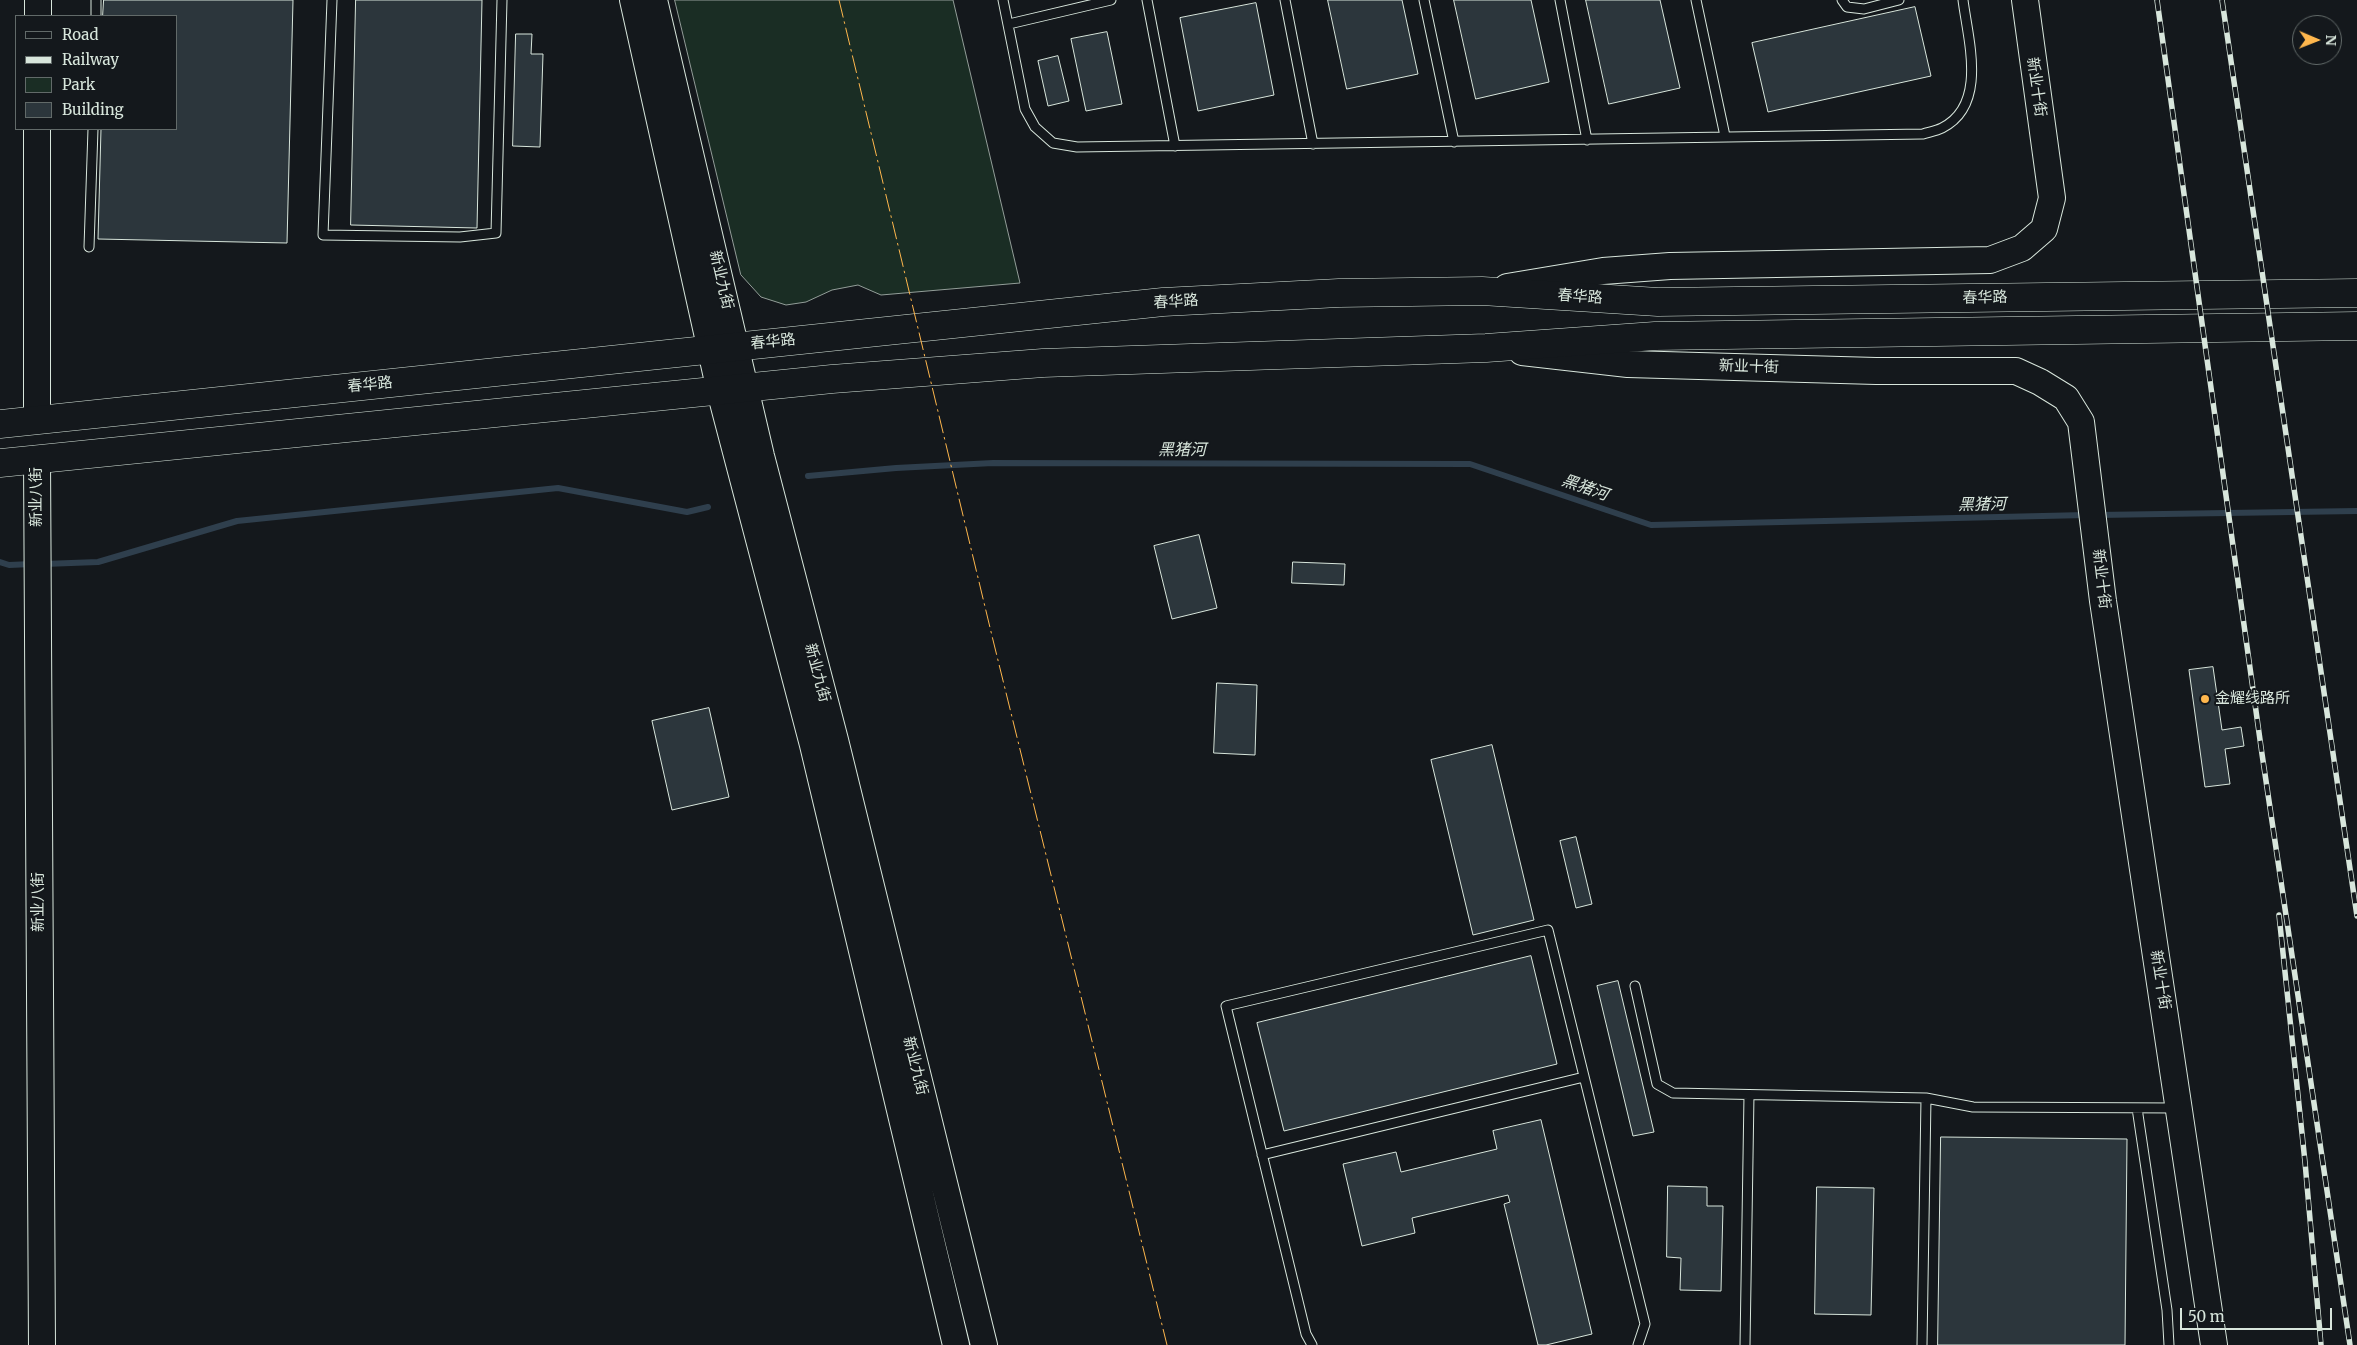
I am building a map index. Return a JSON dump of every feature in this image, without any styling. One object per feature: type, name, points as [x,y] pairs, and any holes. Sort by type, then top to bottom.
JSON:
[{"type":"main road","name":"春华路","points":[[0,424],[1163,302],[1339,293],[1482,291],[1658,302],[2357,293]]},
{"type":"main road","points":[[0,463],[733,389],[1043,363],[1486,348],[1665,336],[2357,326]]},
{"type":"street","points":[[38,0],[38,15]]},
{"type":"street","name":"新业九街","points":[[633,0],[724,348]]},
{"type":"street","name":"新业九街","points":[[654,0],[733,389],[813,745],[956,1345]]},
{"type":"street","name":"新业十街","points":[[1482,291],[1603,271],[1641,268],[1990,260],[2022,248],[2044,229],[2052,198],[2024,0]]},
{"type":"street","points":[[37,130],[37,420]]},
{"type":"street","name":"新业十街","points":[[1486,348],[1628,364],[1876,371],[2016,371],[2040,382],[2066,398],[2081,422],[2103,601],[2214,1345]]},
{"type":"street","name":"新业九街","points":[[733,389],[984,1345]]},
{"type":"street","name":"新业八街","points":[[37,459],[39,1104],[42,1345]]},
{"type":"lane","points":[[96,0],[96,15]]},
{"type":"lane","points":[[332,0],[323,235],[460,236],[496,233],[502,0]]},
{"type":"lane","points":[[1003,0],[1025,109],[1035,127],[1052,143],[1076,147],[1923,134],[1943,128],[1959,114],[1970,94],[1972,78],[1963,0]]},
{"type":"lane","points":[[1009,24],[1111,0]]},
{"type":"lane","points":[[1147,0],[1176,146]]},
{"type":"lane","points":[[1285,0],[1313,144]]},
{"type":"lane","points":[[1424,0],[1454,142]]},
{"type":"lane","points":[[1560,0],[1587,140]]},
{"type":"lane","points":[[1696,0],[1725,136]]},
{"type":"lane","points":[[1842,0],[1848,7],[1864,9],[1899,0]]},
{"type":"lane","points":[[89,247],[93,130]]},
{"type":"lane","points":[[1312,1345],[1306,1334],[1226,1006],[1548,930],[1645,1324],[1638,1345]]},
{"type":"lane","points":[[1635,986],[1656,1084],[1673,1093],[1926,1098],[1973,1107],[2179,1108]]},
{"type":"lane","points":[[1262,1155],[1584,1077]]},
{"type":"lane","points":[[1745,1345],[1748,1095]]},
{"type":"lane","points":[[1922,1345],[1926,1098]]},
{"type":"lane","points":[[2137,1108],[2167,1310],[2169,1345]]},
{"type":"green space","points":[[675,0],[953,0],[1020,283],[881,295],[858,285],[832,290],[806,302],[786,305],[761,297],[741,275]]},
{"type":"building","points":[[104,0],[293,0],[287,243],[98,239],[101,130],[178,130],[178,15],[103,15]]},
{"type":"building","points":[[356,0],[482,0],[477,228],[351,225]]},
{"type":"building","points":[[1328,0],[1402,0],[1418,74],[1347,89]]},
{"type":"building","points":[[1454,0],[1531,0],[1549,82],[1476,99]]},
{"type":"building","points":[[1586,0],[1660,0],[1680,88],[1609,104]]},
{"type":"building","points":[[1256,3],[1274,95],[1198,111],[1180,18]]},
{"type":"building","points":[[1915,7],[1931,76],[1768,112],[1752,43]]},
{"type":"building","points":[[1107,32],[1122,104],[1086,111],[1071,39]]},
{"type":"building","points":[[516,34],[532,34],[531,54],[543,54],[540,147],[513,146]]},
{"type":"building","points":[[1058,56],[1069,101],[1048,106],[1038,61]]},
{"type":"building","points":[[1199,535],[1217,608],[1172,619],[1154,546]]},
{"type":"building","points":[[1293,562],[1345,564],[1344,585],[1292,583]]},
{"type":"building","name":"金耀线路所","points":[[2213,667],[2222,730],[2241,727],[2244,746],[2225,749],[2230,784],[2205,787],[2189,670]]},
{"type":"building","points":[[1217,683],[1257,685],[1255,755],[1214,753]]},
{"type":"building","points":[[709,708],[729,797],[672,810],[652,721]]},
{"type":"building","points":[[1492,745],[1534,920],[1473,935],[1431,760]]},
{"type":"building","points":[[1576,837],[1592,904],[1576,908],[1560,841]]},
{"type":"building","points":[[1531,956],[1557,1064],[1284,1131],[1257,1023]]},
{"type":"building","points":[[1618,981],[1654,1132],[1633,1136],[1597,986]]},
{"type":"building","points":[[1541,1120],[1592,1334],[1546,1345],[1538,1345],[1504,1204],[1510,1202],[1508,1195],[1412,1218],[1415,1233],[1362,1246],[1343,1164],[1396,1152],[1401,1172],[1497,1149],[1493,1131]]},
{"type":"building","points":[[1941,1137],[2127,1139],[2125,1345],[1938,1345]]},
{"type":"building","points":[[1668,1186],[1707,1187],[1707,1206],[1723,1206],[1721,1291],[1680,1290],[1681,1258],[1667,1257]]},
{"type":"building","points":[[1817,1187],[1874,1188],[1871,1315],[1815,1314]]},
{"type":"waterway","name":"黑猪河","points":[[808,476],[896,468],[993,463],[1470,464],[1651,525],[2086,515]]},
{"type":"waterway","points":[[44,564],[98,562],[237,521],[558,488],[687,512],[708,507]]},
{"type":"waterway","name":"黑猪河","points":[[2098,515],[2357,511]]},
{"type":"waterway","points":[[0,562],[9,565],[32,564]]},
{"type":"railway","points":[[2157,0],[2262,754],[2350,1345]]},
{"type":"railway","points":[[2222,0],[2357,916]]},
{"type":"railway","points":[[2279,915],[2305,1162],[2321,1345]]},
{"type":"power","points":[[839,0],[993,640],[1167,1345]]},
{"type":"place","name":"金耀线路所","points":[[2205,699]]}]
